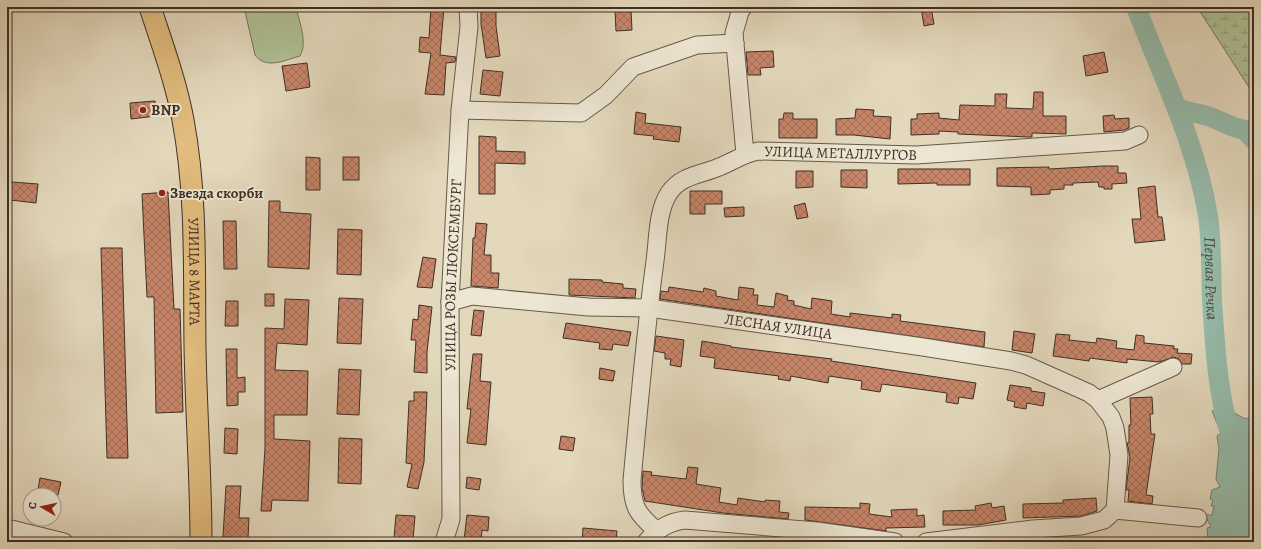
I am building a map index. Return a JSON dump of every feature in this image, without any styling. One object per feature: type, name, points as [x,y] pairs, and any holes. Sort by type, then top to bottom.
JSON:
[{"type":"main road","name":"УЛИЦА 8 МАРТА","points":[[150,7],[183,120],[193,192],[201,542]]},
{"type":"street","name":"УЛИЦА РОЗЫ ЛЮКСЕМБУРГ","points":[[444,542],[451,519],[450,302],[460,110],[469,27],[468,7]]},
{"type":"street","points":[[743,7],[736,22],[735,43],[746,154]]},
{"type":"street","points":[[460,110],[581,113],[606,96],[633,68],[697,45],[735,43]]},
{"type":"street","name":"УЛИЦА МЕТАЛЛУРГОВ","points":[[651,536],[638,513],[632,494],[648,308],[660,221],[668,194],[676,184],[686,177],[718,168],[746,154],[758,151],[781,150],[916,156],[1125,141],[1139,135]]},
{"type":"street","name":"ЛЕСНАЯ УЛИЦА","points":[[450,302],[472,296],[588,307],[648,308],[1011,361],[1026,365],[1089,393],[1098,400],[1111,417],[1118,441],[1119,470],[1115,510]]},
{"type":"street","points":[[1098,400],[1173,367]]},
{"type":"street","points":[[926,542],[1033,529],[1081,526],[1104,520],[1115,510],[1198,518]]},
{"type":"street","points":[[651,536],[674,522],[700,520],[817,531],[868,541],[895,542]]},
{"type":"street","points":[[7,528],[64,542]]},
{"type":"green space","points":[[244,7],[296,7],[303,38],[300,56],[276,63],[259,60],[255,55]]},
{"type":"green space","points":[[1197,7],[1254,7],[1254,95]]},
{"type":"shaded area","points":[[1219,410],[1233,412],[1243,418],[1254,419],[1254,542],[1208,542],[1207,528],[1211,527],[1205,515],[1212,515],[1214,506],[1211,506],[1213,500],[1210,499],[1212,490],[1220,487],[1216,479],[1219,449],[1217,436],[1221,433],[1212,411]]},
{"type":"building","points":[[431,7],[444,7],[440,55],[456,57],[455,62],[446,63],[444,95],[425,94],[431,53],[419,52],[420,37],[429,38]]},
{"type":"building","points":[[481,7],[496,7],[496,26],[500,56],[486,58],[481,24]]},
{"type":"building","points":[[921,7],[931,7],[934,24],[924,26]]},
{"type":"building","points":[[615,10],[631,10],[632,30],[616,31]]},
{"type":"building","points":[[773,51],[774,67],[760,68],[761,75],[748,75],[746,52]]},
{"type":"building","points":[[1104,52],[1108,72],[1086,76],[1083,56]]},
{"type":"building","points":[[307,63],[310,87],[286,91],[282,66]]},
{"type":"building","points":[[483,70],[503,72],[500,96],[480,94]]},
{"type":"building","points":[[1034,92],[1043,92],[1043,116],[1066,116],[1066,134],[1032,133],[1032,137],[1029,137],[958,134],[958,132],[939,131],[939,134],[911,135],[911,119],[917,119],[917,114],[939,113],[939,118],[959,120],[960,105],[995,106],[995,94],[1007,94],[1006,108],[1033,109]]},
{"type":"building","points":[[155,101],[156,116],[131,119],[130,103]]},
{"type":"building","points":[[856,109],[874,110],[873,116],[891,117],[890,139],[854,135],[836,135],[836,119],[855,118]]},
{"type":"building","points":[[636,112],[646,114],[645,123],[681,127],[679,142],[653,139],[654,136],[634,134]]},
{"type":"building","points":[[784,113],[793,113],[793,119],[817,119],[817,138],[779,138],[779,119],[783,119]]},
{"type":"building","points":[[1114,115],[1115,119],[1129,118],[1129,128],[1104,132],[1103,116]]},
{"type":"building","points":[[479,136],[496,137],[496,151],[525,152],[525,164],[495,163],[495,194],[479,194]]},
{"type":"building","points":[[306,157],[320,158],[320,190],[306,190]]},
{"type":"building","points":[[343,157],[359,157],[359,180],[343,180]]},
{"type":"building","points":[[1118,166],[1118,173],[1126,173],[1127,183],[1112,184],[1112,189],[1104,189],[1104,187],[1099,187],[1098,182],[1073,183],[1073,185],[1064,185],[1064,189],[1050,190],[1050,194],[1031,195],[1031,187],[997,186],[997,168],[1049,167],[1049,169]]},
{"type":"building","points":[[898,169],[970,169],[970,185],[937,185],[937,183],[898,184]]},
{"type":"building","points":[[841,170],[867,170],[867,188],[841,187]]},
{"type":"building","points":[[796,171],[813,171],[813,187],[796,188]]},
{"type":"building","points":[[12,182],[38,184],[36,203],[10,200]]},
{"type":"building","points":[[1155,186],[1158,217],[1162,217],[1165,240],[1135,243],[1132,219],[1141,219],[1138,188]]},
{"type":"building","points":[[690,191],[722,191],[722,204],[705,204],[705,214],[690,214]]},
{"type":"building","points":[[168,192],[174,309],[180,309],[183,412],[156,413],[154,297],[147,297],[142,194]]},
{"type":"building","points":[[269,201],[280,201],[280,212],[311,214],[309,269],[268,267]]},
{"type":"building","points":[[805,203],[808,217],[797,219],[794,206]]},
{"type":"building","points":[[744,207],[744,216],[725,217],[724,208]]},
{"type":"building","points":[[223,221],[236,221],[237,269],[224,269]]},
{"type":"building","points":[[476,223],[487,224],[484,255],[491,255],[491,273],[499,273],[498,288],[471,286],[473,238],[475,238]]},
{"type":"building","points":[[338,229],[362,230],[361,275],[337,274]]},
{"type":"building","points":[[101,248],[122,248],[128,458],[107,458]]},
{"type":"building","points":[[423,257],[436,259],[432,288],[417,287]]},
{"type":"building","points":[[569,279],[602,280],[602,282],[623,284],[623,288],[636,289],[635,298],[569,295]]},
{"type":"building","points":[[669,287],[703,292],[704,288],[716,291],[716,296],[738,300],[739,287],[754,289],[753,295],[758,295],[757,305],[774,307],[776,293],[788,296],[787,300],[794,301],[794,305],[811,309],[812,298],[832,301],[831,314],[850,317],[850,313],[892,318],[892,314],[901,315],[900,321],[985,332],[984,347],[660,299],[661,291],[668,292]]},
{"type":"building","points":[[265,294],[274,294],[274,306],[265,306]]},
{"type":"building","points":[[339,298],[363,299],[361,344],[337,343]]},
{"type":"building","points":[[285,299],[309,300],[307,345],[277,343],[275,370],[308,371],[307,415],[274,415],[274,439],[310,441],[308,501],[272,500],[271,511],[261,511],[265,448],[265,328],[284,329]]},
{"type":"building","points":[[226,301],[238,301],[238,326],[225,326]]},
{"type":"building","points":[[419,305],[432,307],[427,352],[427,373],[414,372],[416,340],[411,340],[413,319],[418,320]]},
{"type":"building","points":[[474,310],[484,311],[481,336],[471,335]]},
{"type":"building","points":[[566,323],[631,332],[628,346],[613,344],[612,350],[599,349],[600,343],[563,338]]},
{"type":"building","points":[[1014,331],[1035,334],[1032,353],[1012,350]]},
{"type":"building","points":[[1056,334],[1070,335],[1069,340],[1096,343],[1097,338],[1117,341],[1116,348],[1134,350],[1136,335],[1144,336],[1144,343],[1174,346],[1174,349],[1178,349],[1177,353],[1192,354],[1191,364],[1182,364],[1179,359],[1174,357],[1159,362],[1127,359],[1127,363],[1090,358],[1089,361],[1053,356]]},
{"type":"building","points":[[656,336],[684,340],[681,367],[670,365],[671,359],[665,359],[665,353],[654,351]]},
{"type":"building","points":[[702,341],[731,347],[832,359],[831,361],[976,383],[973,399],[959,397],[958,404],[946,402],[947,393],[882,384],[880,392],[861,389],[862,381],[829,376],[828,383],[791,376],[790,381],[778,379],[779,376],[714,368],[715,358],[700,356]]},
{"type":"building","points":[[226,349],[237,349],[237,378],[245,377],[245,392],[238,392],[238,405],[227,406]]},
{"type":"building","points":[[473,354],[482,354],[480,381],[491,382],[486,445],[467,443],[471,409],[467,409]]},
{"type":"building","points":[[600,368],[615,371],[613,381],[599,379]]},
{"type":"building","points":[[339,369],[361,370],[359,415],[337,414]]},
{"type":"building","points":[[1010,385],[1031,388],[1031,391],[1045,393],[1043,406],[1027,403],[1026,409],[1014,407],[1015,402],[1007,400]]},
{"type":"building","points":[[414,392],[427,392],[424,462],[418,489],[407,487],[412,464],[406,463],[409,401],[414,401]]},
{"type":"building","points":[[1152,397],[1153,414],[1150,414],[1151,434],[1155,434],[1146,495],[1153,496],[1152,504],[1128,501],[1129,490],[1126,490],[1130,457],[1127,443],[1129,443],[1129,425],[1131,425],[1130,398]]},
{"type":"building","points":[[225,428],[238,429],[237,454],[224,453]]},
{"type":"building","points":[[561,436],[575,438],[573,451],[559,449]]},
{"type":"building","points":[[339,438],[362,439],[361,484],[338,483]]},
{"type":"building","points":[[688,467],[698,468],[696,484],[721,488],[719,502],[737,505],[738,498],[765,502],[765,500],[780,501],[779,512],[789,513],[788,519],[723,513],[645,501],[642,488],[643,471],[652,472],[651,475],[686,479]]},
{"type":"building","points":[[467,477],[481,479],[479,490],[466,488]]},
{"type":"building","points":[[40,478],[61,482],[60,487],[38,487]]},
{"type":"building","points":[[226,486],[241,486],[239,518],[249,518],[248,538],[223,537]]},
{"type":"building","points":[[1096,498],[1097,511],[1081,516],[1023,518],[1023,504],[1063,503],[1063,500]]},
{"type":"building","points":[[860,503],[870,504],[869,514],[892,517],[891,510],[917,509],[917,516],[924,515],[925,527],[886,528],[886,531],[805,520],[805,507],[860,508]]},
{"type":"building","points":[[991,503],[992,508],[1004,506],[1006,520],[978,525],[943,525],[943,511],[976,510],[975,506]]},
{"type":"building","points":[[396,515],[415,516],[413,540],[394,538]]},
{"type":"building","points":[[467,515],[489,517],[488,531],[482,530],[481,542],[464,540]]},
{"type":"building","points":[[583,528],[617,531],[616,542],[582,542]]},
{"type":"waterway","name":"Первая Речка","points":[[1136,7],[1187,136],[1203,189],[1210,237],[1212,301],[1217,364],[1221,396],[1228,427],[1246,431],[1254,429]]},
{"type":"waterway","name":"Первая Речка","points":[[1177,107],[1184,111],[1203,115],[1235,128],[1245,130],[1254,140]]},
{"type":"place","name":"BNP","points":[[143,110]]},
{"type":"place","name":"Звезда скорби","points":[[162,193]]}]
